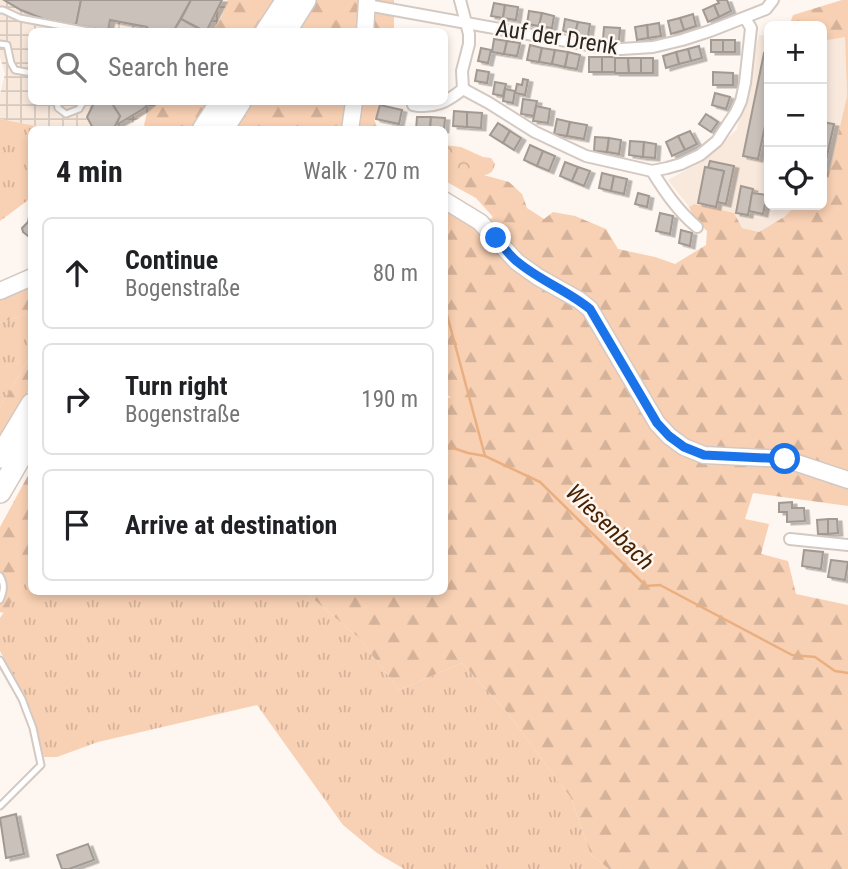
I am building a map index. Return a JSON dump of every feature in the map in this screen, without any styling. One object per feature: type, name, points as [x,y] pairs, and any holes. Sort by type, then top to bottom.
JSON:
[{"type":"highway","points":[[269,28],[287,0]]},
{"type":"highway","points":[[288,28],[305,0]]},
{"type":"highway","points":[[206,126],[219,105]]},
{"type":"highway","points":[[225,126],[238,105]]},
{"type":"highway","points":[[0,457],[28,411]]},
{"type":"highway","points":[[0,492],[28,444]]},
{"type":"main road","points":[[365,28],[367,2]]},
{"type":"main road","points":[[350,126],[353,105]]},
{"type":"main road","points":[[448,202],[480,222],[517,262],[590,309],[657,423],[684,447],[704,455],[785,459],[848,480]]},
{"type":"main road","points":[[0,291],[28,279]]},
{"type":"street","points":[[460,0],[469,34],[462,71],[463,89]]},
{"type":"street","name":"Auf der Drenk","points":[[367,2],[466,23],[621,49],[653,47],[710,32],[766,9],[773,0]]},
{"type":"street","points":[[463,89],[535,132],[586,156],[652,171],[681,164],[700,155],[717,141],[741,101],[751,28],[745,18]]},
{"type":"street","points":[[448,100],[463,89]]},
{"type":"street","points":[[413,105],[438,105]]},
{"type":"street","points":[[652,171],[672,201],[697,227]]},
{"type":"street","points":[[790,539],[848,545]]},
{"type":"lane","points":[[0,10],[20,18],[73,28]]},
{"type":"lane","points":[[0,44],[7,45],[15,70],[28,72]]},
{"type":"lane","points":[[58,105],[66,114],[74,113],[81,105]]},
{"type":"lane","points":[[0,576],[4,582],[4,590],[0,600]]},
{"type":"lane","points":[[0,660],[22,699],[33,728],[41,765],[0,806]]},
{"type":"shaded area","points":[[0,0],[228,0],[214,28],[28,28],[28,105],[156,105],[128,126],[36,126],[0,119],[0,94],[5,74],[0,57]]},
{"type":"shaded area","points":[[759,35],[764,36],[764,210],[791,210],[759,232],[742,228],[694,204],[689,207],[668,180],[706,159],[737,129]]},
{"type":"shaded area","points":[[845,36],[847,96],[827,173],[827,84],[827,40]]},
{"type":"green space","points":[[228,0],[394,0],[394,28],[214,28]]},
{"type":"green space","points":[[848,0],[848,506],[753,493],[745,519],[769,524],[761,554],[788,561],[796,594],[848,605],[848,869],[609,869],[591,855],[571,798],[506,711],[462,663],[399,690],[358,637],[309,595],[448,595],[448,398],[451,398],[448,395],[448,209],[478,228],[493,217],[476,198],[448,183],[448,173],[480,174],[509,182],[522,194],[527,208],[544,219],[553,212],[575,216],[606,229],[618,249],[675,264],[706,245],[707,231],[696,221],[689,207],[694,204],[734,213],[742,228],[759,232],[791,210],[827,210],[827,173],[847,96],[845,37],[827,40],[827,21],[791,21],[793,15]]},
{"type":"green space","points":[[156,105],[381,105],[379,114],[374,119],[377,126],[145,126],[147,113]]},
{"type":"green space","points":[[0,119],[36,126],[28,126],[28,200],[0,221]]},
{"type":"green space","points":[[448,145],[461,147],[491,158],[495,164],[488,174],[448,174]]},
{"type":"green space","points":[[28,287],[28,313],[0,323],[0,300]]},
{"type":"green space","points":[[28,313],[28,360],[0,407],[0,323]]},
{"type":"green space","points":[[28,360],[28,391],[0,441],[0,407]]},
{"type":"green space","points":[[28,476],[28,577],[4,613],[0,612],[0,527]]},
{"type":"green space","points":[[28,577],[28,595],[309,595],[358,637],[399,690],[462,663],[506,711],[571,798],[591,855],[609,869],[404,869],[377,853],[343,825],[257,705],[98,742],[57,757],[44,757],[31,710],[0,651],[0,618]]},
{"type":"building","points":[[4,0],[81,0],[76,25],[44,19]]},
{"type":"building","points":[[81,0],[191,0],[175,28],[148,28],[110,20],[109,28],[76,25]]},
{"type":"building","points":[[191,0],[222,0],[208,28],[198,28],[181,19]]},
{"type":"building","points":[[717,0],[727,0],[731,11],[719,17],[714,5],[719,3]]},
{"type":"building","points":[[494,3],[505,5],[503,18],[491,16]]},
{"type":"building","points":[[505,5],[518,7],[516,20],[503,18]]},
{"type":"building","points":[[714,5],[719,17],[708,22],[703,10]]},
{"type":"building","points":[[529,11],[542,13],[539,26],[527,24]]},
{"type":"building","points":[[542,13],[554,16],[552,28],[539,26]]},
{"type":"building","points":[[693,14],[696,26],[684,30],[680,18]]},
{"type":"building","points":[[680,18],[684,30],[671,34],[668,21]]},
{"type":"building","points":[[181,19],[198,28],[175,28]]},
{"type":"building","points":[[565,19],[578,22],[575,34],[563,31]]},
{"type":"building","points":[[578,22],[590,24],[588,36],[575,34]]},
{"type":"building","points":[[659,23],[661,36],[648,38],[647,25]]},
{"type":"building","points":[[647,25],[648,38],[637,40],[635,27]]},
{"type":"building","points":[[604,27],[620,28],[619,41],[603,40]]},
{"type":"building","points":[[494,39],[507,41],[504,54],[492,52]]},
{"type":"building","points":[[711,40],[723,40],[723,52],[711,52]]},
{"type":"building","points":[[723,40],[735,40],[735,52],[723,52]]},
{"type":"building","points":[[507,41],[520,43],[517,56],[504,54]]},
{"type":"building","points":[[530,45],[542,48],[539,62],[527,60]]},
{"type":"building","points":[[699,46],[702,58],[691,61],[688,49]]},
{"type":"building","points":[[481,48],[491,50],[488,63],[478,61]]},
{"type":"building","points":[[542,48],[555,50],[552,64],[539,62]]},
{"type":"building","points":[[688,49],[691,61],[679,64],[676,52]]},
{"type":"building","points":[[555,50],[568,52],[565,67],[552,64]]},
{"type":"building","points":[[568,52],[580,55],[577,69],[565,67]]},
{"type":"building","points":[[676,52],[679,64],[666,68],[663,56]]},
{"type":"building","points":[[764,53],[764,131],[758,159],[743,156]]},
{"type":"building","points":[[589,57],[602,57],[602,72],[589,72]]},
{"type":"building","points":[[602,57],[615,57],[615,72],[602,72]]},
{"type":"building","points":[[615,58],[628,58],[629,73],[615,73]]},
{"type":"building","points":[[628,58],[641,58],[641,73],[629,73]]},
{"type":"building","points":[[641,58],[653,58],[653,73],[641,73]]},
{"type":"building","points":[[477,70],[489,72],[487,83],[475,81]]},
{"type":"building","points":[[713,72],[733,73],[733,85],[713,85]]},
{"type":"building","points":[[523,79],[528,80],[525,95],[515,93],[517,84],[522,85]]},
{"type":"building","points":[[495,82],[506,84],[503,96],[493,94]]},
{"type":"building","points":[[505,89],[515,91],[513,103],[503,101]]},
{"type":"building","points":[[715,93],[730,97],[726,109],[712,105]]},
{"type":"building","points":[[523,99],[537,101],[534,116],[521,114]]},
{"type":"building","points":[[93,105],[113,105],[120,116],[115,126],[92,126],[87,117]]},
{"type":"building","points":[[113,105],[148,105],[118,124],[120,116]]},
{"type":"building","points":[[380,105],[402,110],[399,124],[376,119]]},
{"type":"building","points":[[536,106],[550,109],[548,123],[533,121]]},
{"type":"building","points":[[454,111],[467,112],[467,127],[453,126]]},
{"type":"building","points":[[467,112],[482,113],[481,128],[467,127]]},
{"type":"building","points":[[706,114],[718,122],[711,132],[699,124]]},
{"type":"building","points":[[417,117],[431,117],[430,126],[416,126]]},
{"type":"building","points":[[431,117],[445,118],[444,126],[430,126]]},
{"type":"building","points":[[557,119],[570,122],[567,136],[554,134]]},
{"type":"building","points":[[570,122],[587,125],[584,139],[567,136]]},
{"type":"building","points":[[498,123],[510,131],[503,143],[490,135]]},
{"type":"building","points":[[827,123],[834,124],[827,156]]},
{"type":"building","points":[[510,131],[521,138],[514,150],[503,143]]},
{"type":"building","points":[[690,131],[697,144],[685,150],[678,136]]},
{"type":"building","points":[[678,136],[685,150],[672,156],[666,142]]},
{"type":"building","points":[[595,137],[609,138],[607,152],[594,151]]},
{"type":"building","points":[[609,138],[621,140],[619,154],[607,152]]},
{"type":"building","points":[[630,141],[644,142],[643,157],[629,155]]},
{"type":"building","points":[[644,142],[656,144],[655,158],[643,157]]},
{"type":"building","points":[[530,145],[543,151],[537,166],[524,160]]},
{"type":"building","points":[[543,151],[555,156],[549,171],[537,166]]},
{"type":"building","points":[[710,161],[734,166],[726,204],[717,202],[724,171],[708,168]]},
{"type":"building","points":[[565,162],[578,167],[572,181],[560,176]]},
{"type":"building","points":[[578,167],[590,171],[584,186],[572,181]]},
{"type":"building","points":[[705,167],[724,171],[716,207],[698,203]]},
{"type":"building","points":[[602,173],[614,176],[611,191],[599,188]]},
{"type":"building","points":[[614,176],[627,179],[624,194],[611,191]]},
{"type":"building","points":[[741,186],[753,189],[748,215],[736,213]]},
{"type":"building","points":[[638,193],[649,196],[647,207],[635,204]]},
{"type":"building","points":[[752,193],[764,195],[763,214],[749,211]]},
{"type":"building","points":[[660,213],[673,216],[670,234],[656,231]]},
{"type":"building","points":[[28,222],[28,236],[23,232],[22,228]]},
{"type":"building","points":[[681,230],[692,233],[690,246],[679,243]]},
{"type":"building","points":[[792,502],[792,508],[804,508],[805,521],[787,522],[787,512],[779,512],[779,503]]},
{"type":"building","points":[[828,519],[837,519],[838,533],[828,534]]},
{"type":"building","points":[[828,519],[828,534],[818,534],[817,520]]},
{"type":"building","points":[[804,550],[823,552],[821,569],[802,566]]},
{"type":"building","points":[[831,560],[848,562],[845,580],[828,577]]},
{"type":"building","points":[[16,814],[24,854],[6,858],[0,818]]},
{"type":"building","points":[[88,844],[94,860],[62,869],[57,855]]},
{"type":"waterway","name":"Wiesenbach","points":[[448,318],[485,456],[540,482],[646,586],[660,585],[792,655],[815,657],[835,671],[848,673]]},
{"type":"waterway","points":[[448,446],[485,456]]},
{"type":"route","points":[[496,238],[517,262],[590,309],[657,423],[669,436],[684,447],[704,455],[785,459]]}]
